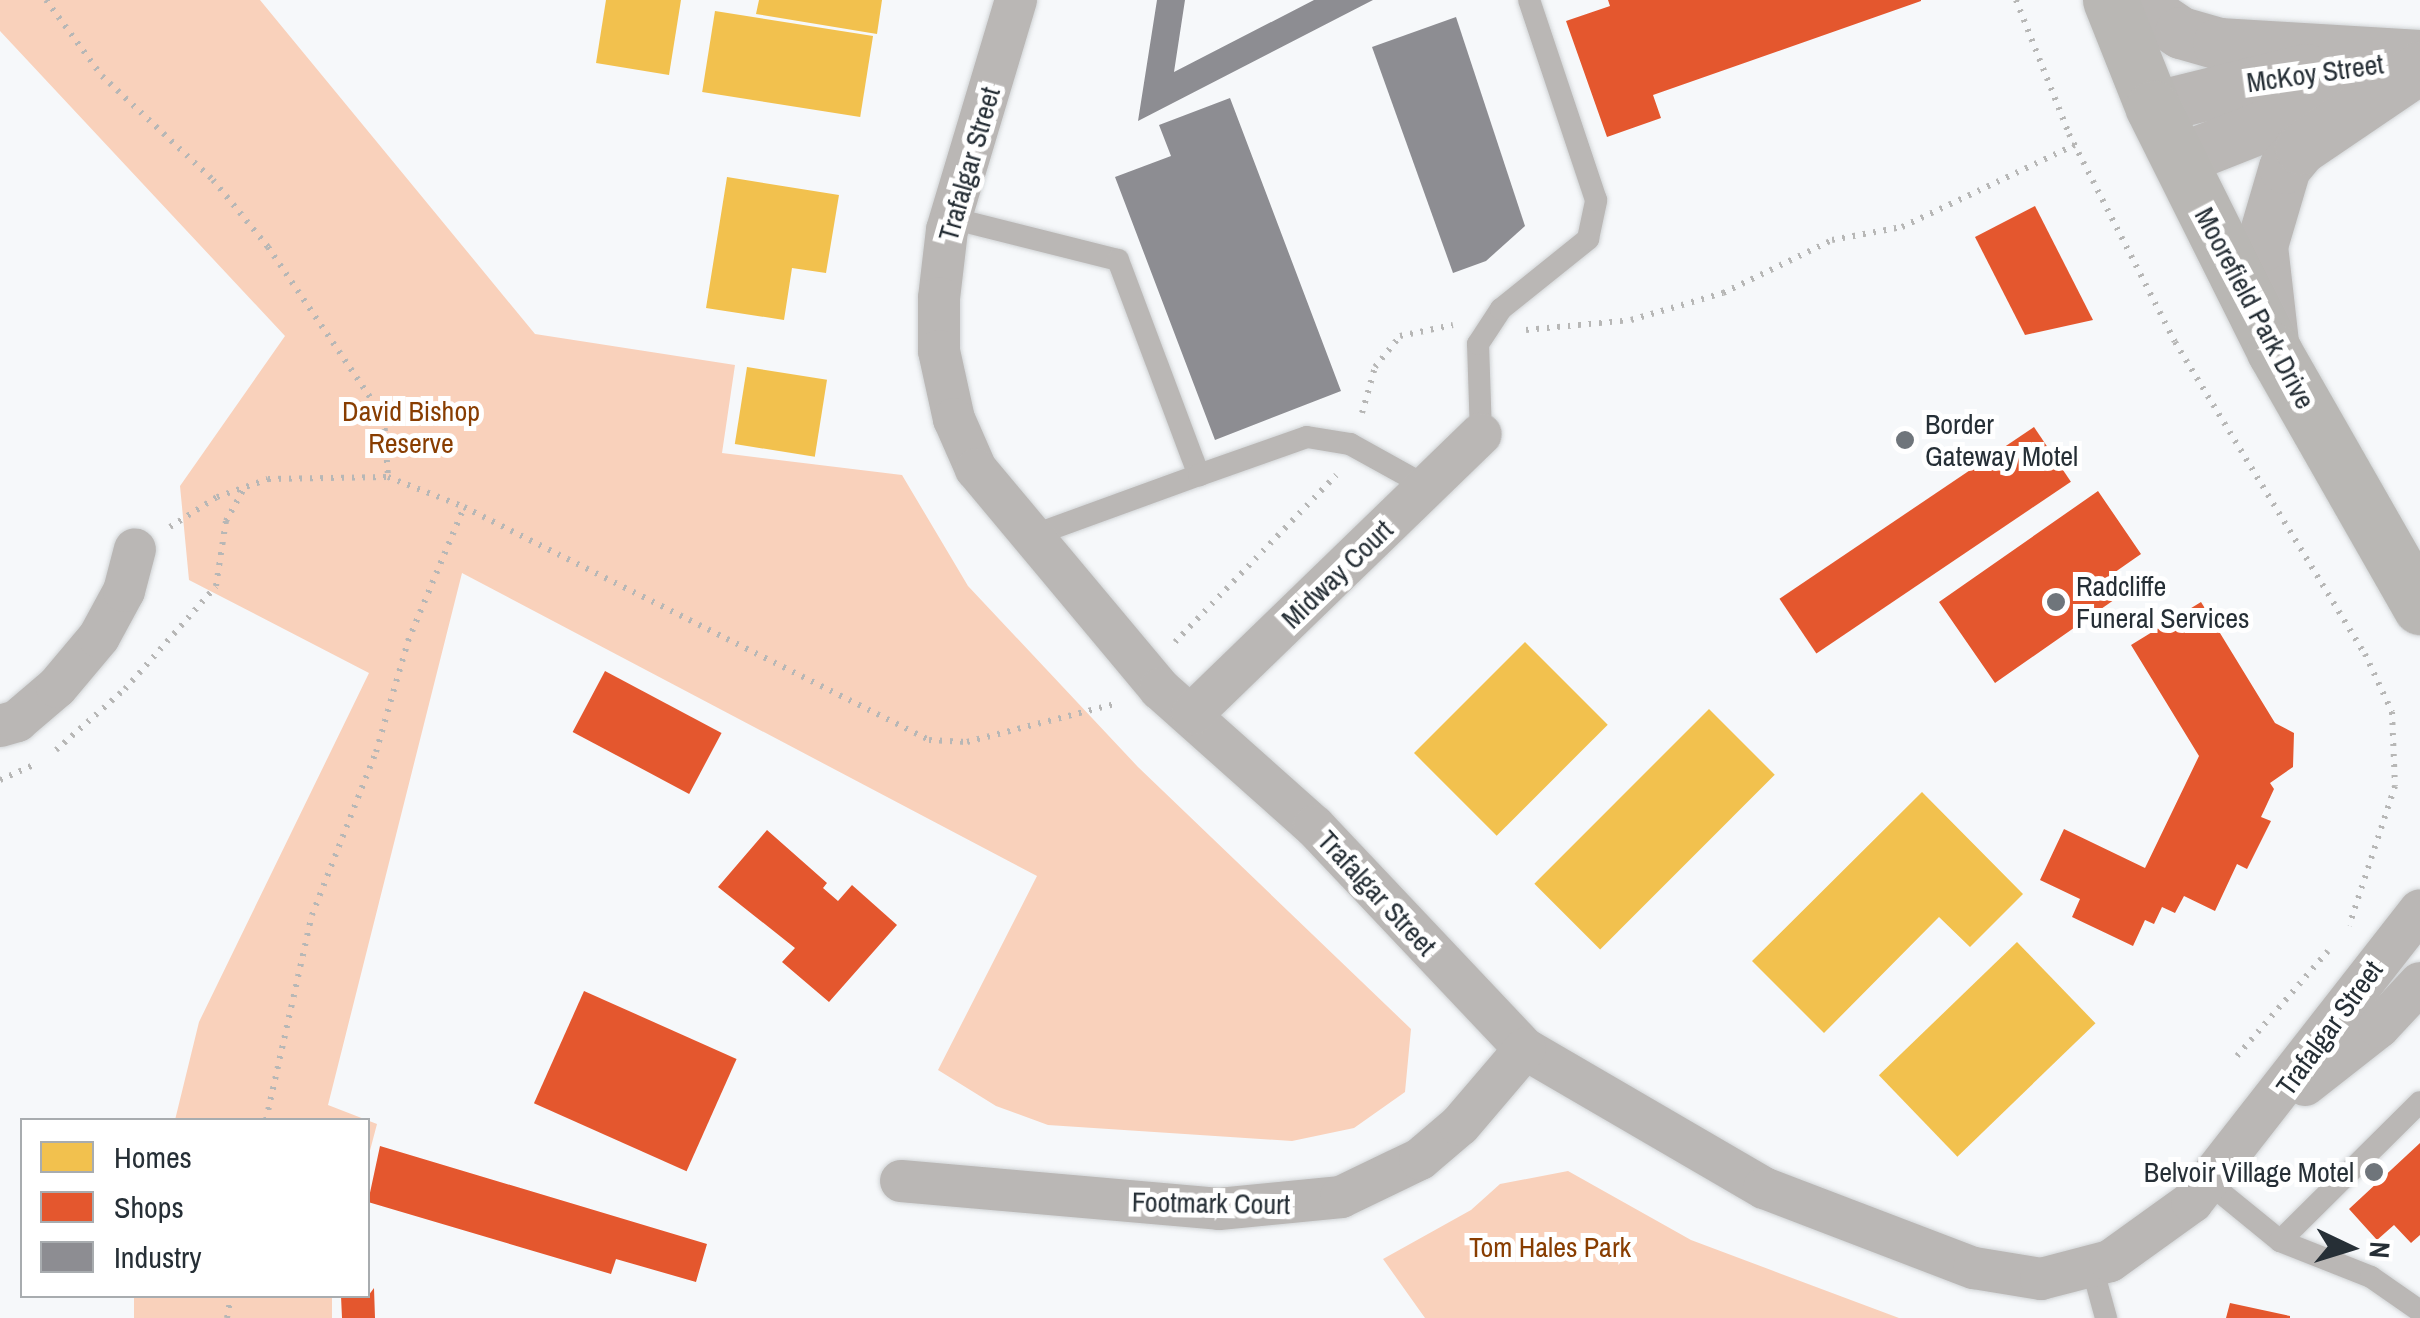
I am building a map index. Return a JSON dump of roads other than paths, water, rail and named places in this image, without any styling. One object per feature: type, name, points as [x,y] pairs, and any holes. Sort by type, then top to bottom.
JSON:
[{"type":"main road","name":"Moorefield Park Drive","points":[[2110,0],[2153,108],[2274,351],[2420,607]]},
{"type":"street","name":"Trafalgar Street","points":[[1016,0],[951,218],[939,352],[954,419],[976,469],[1176,702],[1314,826],[1524,1049],[1764,1188],[2005,1278],[2041,1279],[2092,1267],[2149,1236],[2209,1182],[2265,1116],[2407,924],[2420,885]]},
{"type":"street","points":[[2132,0],[2181,33],[2219,44],[2420,61]]},
{"type":"street","name":"McKoy Street","points":[[2153,108],[2272,73],[2420,61]]},
{"type":"street","name":"McKoy Street","points":[[2178,160],[2420,61]]},
{"type":"street","points":[[2274,351],[2262,246],[2285,168],[2301,149],[2420,61]]},
{"type":"street","name":"Midway Court","points":[[1176,702],[1428,486],[1482,434]]},
{"type":"street","points":[[0,726],[17,720],[56,688],[99,637],[124,591],[135,549]]},
{"type":"street","name":"Trafalgar Street","points":[[2265,1116],[2379,1027],[2420,983]]},
{"type":"street","name":"Footmark Court","points":[[901,1181],[1219,1209],[1341,1197],[1420,1159],[1460,1125],[1524,1049]]},
{"type":"lane","points":[[1482,434],[1478,344],[1500,309],[1588,238],[1596,200],[1528,0]]},
{"type":"lane","points":[[951,218],[1118,260],[1199,475]]},
{"type":"lane","points":[[1031,536],[1307,438],[1350,444],[1428,486]]},
{"type":"lane","points":[[2280,1241],[2420,1102]]},
{"type":"lane","points":[[2209,1182],[2280,1241],[2370,1277],[2420,1311]]},
{"type":"lane","points":[[2092,1267],[2106,1318]]},
{"type":"place","name":"Border Gateway Motel","points":[[1905,440]]},
{"type":"place","name":"Radcliffe Funeral Services","points":[[2056,602]]},
{"type":"place","name":"Belvoir Village Motel","points":[[2374,1172]]},
{"type":"park label","name":"David Bishop Reserve","points":[[411,427]]},
{"type":"park label","name":"Tom Hales Park","points":[[1550,1247]]}]
